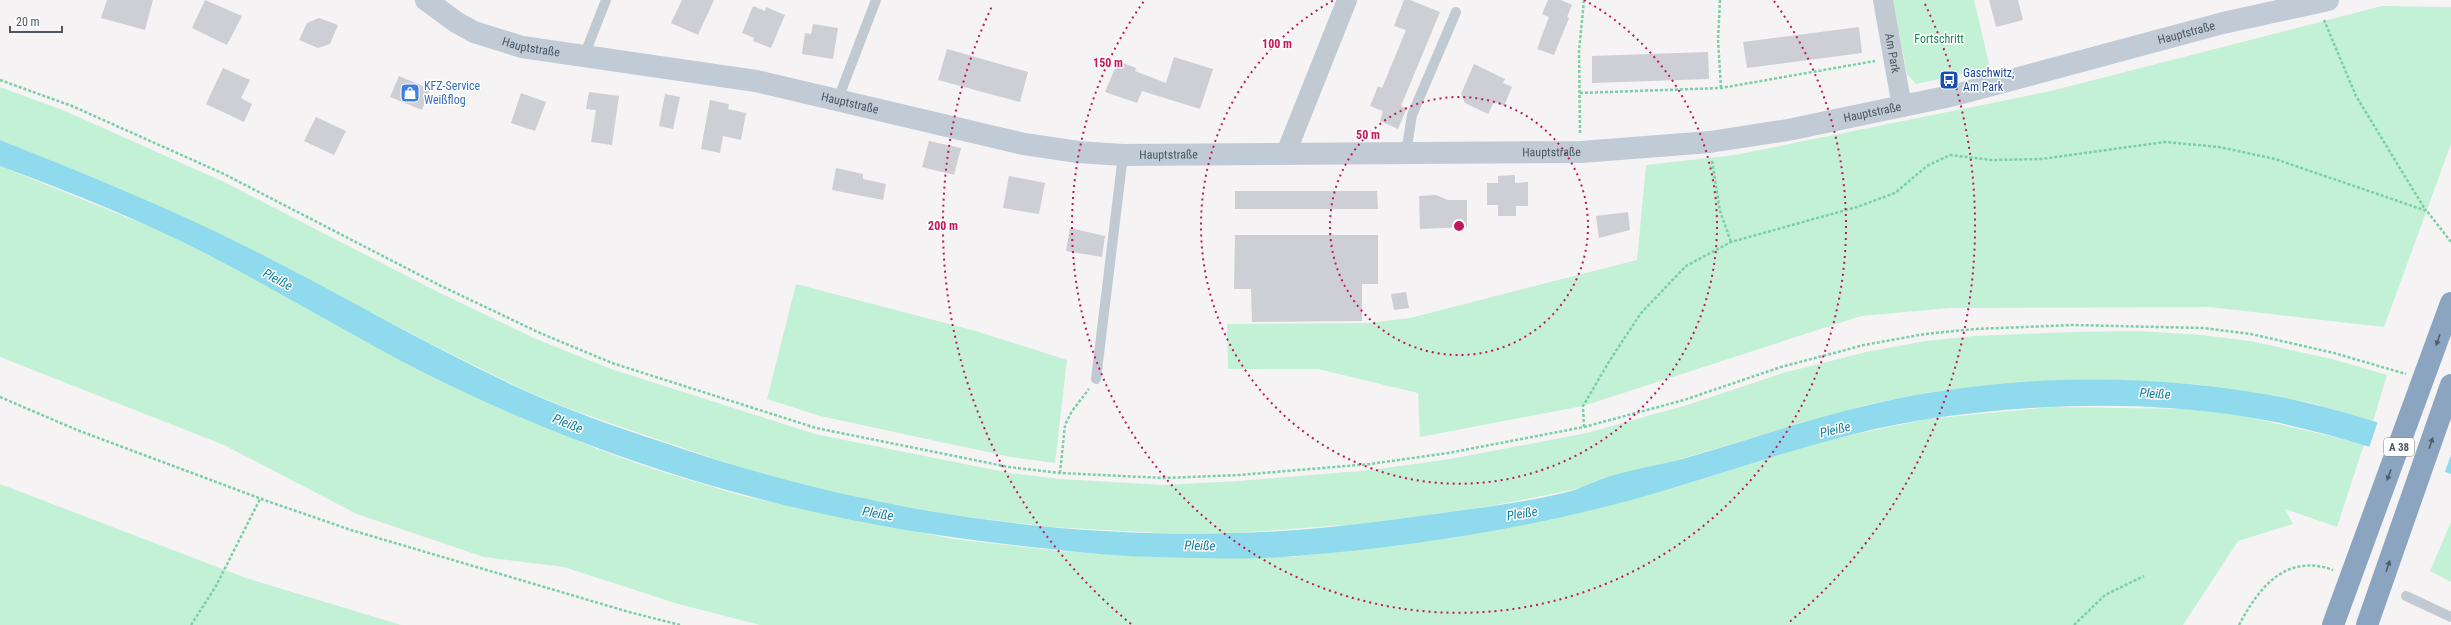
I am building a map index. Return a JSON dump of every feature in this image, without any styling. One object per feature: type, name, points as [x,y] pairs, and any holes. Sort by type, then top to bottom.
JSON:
[{"type":"highway","name":"A 38","points":[[2333,625],[2451,303]]},
{"type":"highway","name":"A 38","points":[[2367,625],[2451,385]]},
{"type":"main road","name":"Hauptstraße","points":[[426,0],[456,22],[493,39],[522,47],[756,81],[838,99],[1024,144],[1078,152],[1123,155],[1581,152],[1710,142],[1788,130],[1902,107],[2270,6],[2322,1]]},
{"type":"street","points":[[1286,153],[1347,0]]},
{"type":"street","name":"Am Park","points":[[1883,0],[1902,107]]},
{"type":"lane","points":[[584,56],[606,0]]},
{"type":"lane","points":[[838,99],[876,0]]},
{"type":"lane","points":[[1406,153],[1412,115],[1456,12]]},
{"type":"lane","points":[[1096,379],[1123,155]]},
{"type":"lane","points":[[2406,596],[2451,617]]},
{"type":"path","points":[[1581,152],[1579,51],[1584,0]]},
{"type":"path","points":[[1720,0],[1718,40],[1721,88]]},
{"type":"path","points":[[2322,1],[2356,96],[2427,211],[2451,242]]},
{"type":"path","points":[[1580,93],[1721,88],[1893,58]]},
{"type":"path","points":[[0,80],[72,106],[224,174],[439,285],[540,333],[612,363],[816,428],[1009,466],[1060,473],[1164,478],[1370,464],[1448,453],[1584,427],[1684,400],[1781,368],[1864,345],[1925,334],[1975,329],[2088,325],[2203,328],[2251,334],[2334,353],[2412,375]]},
{"type":"path","points":[[1710,142],[1720,211],[1731,242]]},
{"type":"path","points":[[1584,427],[1583,406],[1610,360],[1641,313],[1686,266],[1731,242],[1857,207],[1895,193],[1927,166],[1950,155],[1992,160],[2041,159],[2165,142],[2219,147],[2275,158],[2427,211]]},
{"type":"path","points":[[1060,473],[1065,425],[1072,411],[1096,379]]},
{"type":"path","points":[[0,397],[77,430],[260,498],[358,532],[629,612],[680,625]]},
{"type":"path","points":[[191,625],[216,586],[260,498]]},
{"type":"path","points":[[2239,625],[2264,586],[2281,572],[2297,566],[2321,565],[2335,570]]},
{"type":"path","points":[[2074,625],[2104,595],[2144,576]]},
{"type":"green space","name":"Fortschritt","points":[[1893,0],[1974,0],[1990,68],[1916,84],[1907,74]]},
{"type":"green space","points":[[2382,6],[2451,7],[2451,144],[2384,327],[2209,307],[1950,308],[1861,316],[1583,406],[1420,437],[1418,393],[1318,369],[1228,369],[1227,324],[1368,323],[1410,318],[1637,260],[1646,165],[1735,155],[2051,91]]},
{"type":"green space","points":[[0,87],[65,111],[224,182],[436,291],[536,339],[611,369],[815,434],[1010,473],[1060,479],[1164,485],[1240,481],[1371,470],[1450,459],[1587,433],[1687,405],[1783,373],[1866,352],[1926,341],[1974,336],[2139,331],[2202,335],[2250,341],[2332,359],[2387,375],[2373,421],[2308,402],[2194,384],[2050,381],[1932,392],[1870,404],[1663,464],[1600,479],[1582,488],[1491,506],[1360,524],[1236,533],[1158,533],[1052,527],[959,516],[835,494],[750,471],[575,411],[526,391],[441,349],[243,245],[110,185],[0,140]]},
{"type":"green space","points":[[0,166],[163,232],[266,285],[449,385],[595,448],[653,469],[743,496],[953,539],[1060,551],[1153,557],[1292,557],[1431,540],[1552,519],[1674,488],[1823,441],[1927,419],[2052,407],[2190,409],[2244,416],[2364,444],[2337,527],[2285,509],[2293,524],[2238,541],[2183,625],[760,625],[675,603],[564,567],[484,557],[357,514],[224,445],[0,357]]},
{"type":"green space","points":[[796,284],[976,331],[1067,360],[1055,463],[1011,457],[820,416],[767,399]]},
{"type":"green space","points":[[0,484],[246,578],[401,625],[0,625]]},
{"type":"green space","points":[[2451,522],[2451,582],[2430,571]]},
{"type":"water","name":"Pleiße","points":[[0,140],[125,191],[217,232],[486,372],[538,397],[628,431],[734,465],[804,484],[944,514],[1087,530],[1159,533],[1286,531],[1368,523],[1513,503],[1560,494],[1620,473],[1686,458],[1871,404],[1934,392],[1980,386],[2072,380],[2166,382],[2212,386],[2258,393],[2322,406],[2451,446],[2451,474],[2347,440],[2294,426],[2241,416],[2203,411],[2126,406],[2049,407],[1972,413],[1893,425],[1812,445],[1612,505],[1535,523],[1415,543],[1335,553],[1261,558],[1155,557],[1067,551],[940,535],[867,523],[796,508],[725,489],[655,468],[586,444],[517,416],[419,370],[242,273],[160,231],[108,208],[0,166]]},
{"type":"pier","points":[[2378,421],[2451,444],[2451,455],[2444,474],[2369,448]]},
{"type":"building","points":[[107,0],[153,0],[145,30],[101,18]]},
{"type":"building","points":[[205,0],[242,16],[227,45],[192,28]]},
{"type":"building","points":[[682,0],[714,0],[698,35],[671,23]]},
{"type":"building","points":[[1404,0],[1410,0],[1440,12],[1401,106],[1407,108],[1398,129],[1380,121],[1383,111],[1370,106],[1378,86],[1382,88],[1406,30],[1394,26]]},
{"type":"building","points":[[1548,0],[1561,0],[1572,5],[1567,17],[1569,18],[1554,55],[1537,49],[1549,17],[1542,14]]},
{"type":"building","points":[[1989,0],[2018,0],[2023,20],[1996,27]]},
{"type":"building","points":[[753,6],[765,11],[766,7],[785,15],[771,48],[753,41],[754,38],[742,33]]},
{"type":"building","points":[[319,18],[338,25],[330,44],[318,48],[299,40],[307,23]]},
{"type":"building","points":[[813,24],[838,28],[833,59],[802,54],[805,33],[811,34]]},
{"type":"building","points":[[1859,27],[1862,53],[1747,68],[1743,42]]},
{"type":"building","points":[[947,49],[1028,72],[1020,102],[938,80]]},
{"type":"building","points":[[1708,52],[1709,79],[1592,83],[1592,56]]},
{"type":"building","points":[[1174,57],[1213,69],[1200,109],[1142,91],[1137,103],[1105,92],[1118,61],[1136,68],[1135,71],[1166,83]]},
{"type":"building","points":[[1474,64],[1505,79],[1503,83],[1512,87],[1504,106],[1494,102],[1488,114],[1465,103],[1461,94]]},
{"type":"building","points":[[223,68],[250,80],[241,98],[252,104],[244,122],[206,104]]},
{"type":"building","name":"KFZ-Service Weißflog","points":[[399,76],[430,89],[422,110],[390,97]]},
{"type":"building","points":[[589,92],[619,96],[612,145],[591,142],[596,110],[586,109]]},
{"type":"building","points":[[521,93],[546,102],[535,131],[511,123]]},
{"type":"building","points":[[665,94],[680,97],[673,129],[659,126]]},
{"type":"building","points":[[710,100],[729,104],[728,109],[746,113],[741,140],[723,136],[720,153],[701,149]]},
{"type":"building","points":[[316,117],[346,131],[334,155],[304,141]]},
{"type":"building","points":[[929,141],[961,148],[954,175],[922,167]]},
{"type":"building","points":[[836,168],[863,174],[863,179],[886,184],[883,200],[832,190]]},
{"type":"building","points":[[1515,175],[1515,183],[1528,182],[1528,206],[1516,206],[1516,216],[1498,216],[1498,205],[1487,205],[1487,183],[1498,183],[1498,176]]},
{"type":"building","points":[[1009,176],[1045,183],[1039,214],[1003,208]]},
{"type":"building","points":[[1235,191],[1377,191],[1378,209],[1235,209]]},
{"type":"building","points":[[1436,195],[1448,200],[1467,200],[1467,227],[1420,229],[1419,196]]},
{"type":"building","points":[[1628,212],[1630,230],[1599,238],[1596,216]]},
{"type":"building","points":[[1070,228],[1105,236],[1102,257],[1066,251]]},
{"type":"building","points":[[1235,235],[1378,235],[1378,284],[1362,284],[1362,321],[1252,322],[1251,289],[1234,289]]},
{"type":"building","points":[[1406,292],[1409,308],[1394,310],[1391,294]]},
{"type":"place","name":"Gaschwitz, Am Park","points":[[1949,80]]},
{"type":"place","name":"KFZ-Service Weißflog","points":[[410,93]]}]
